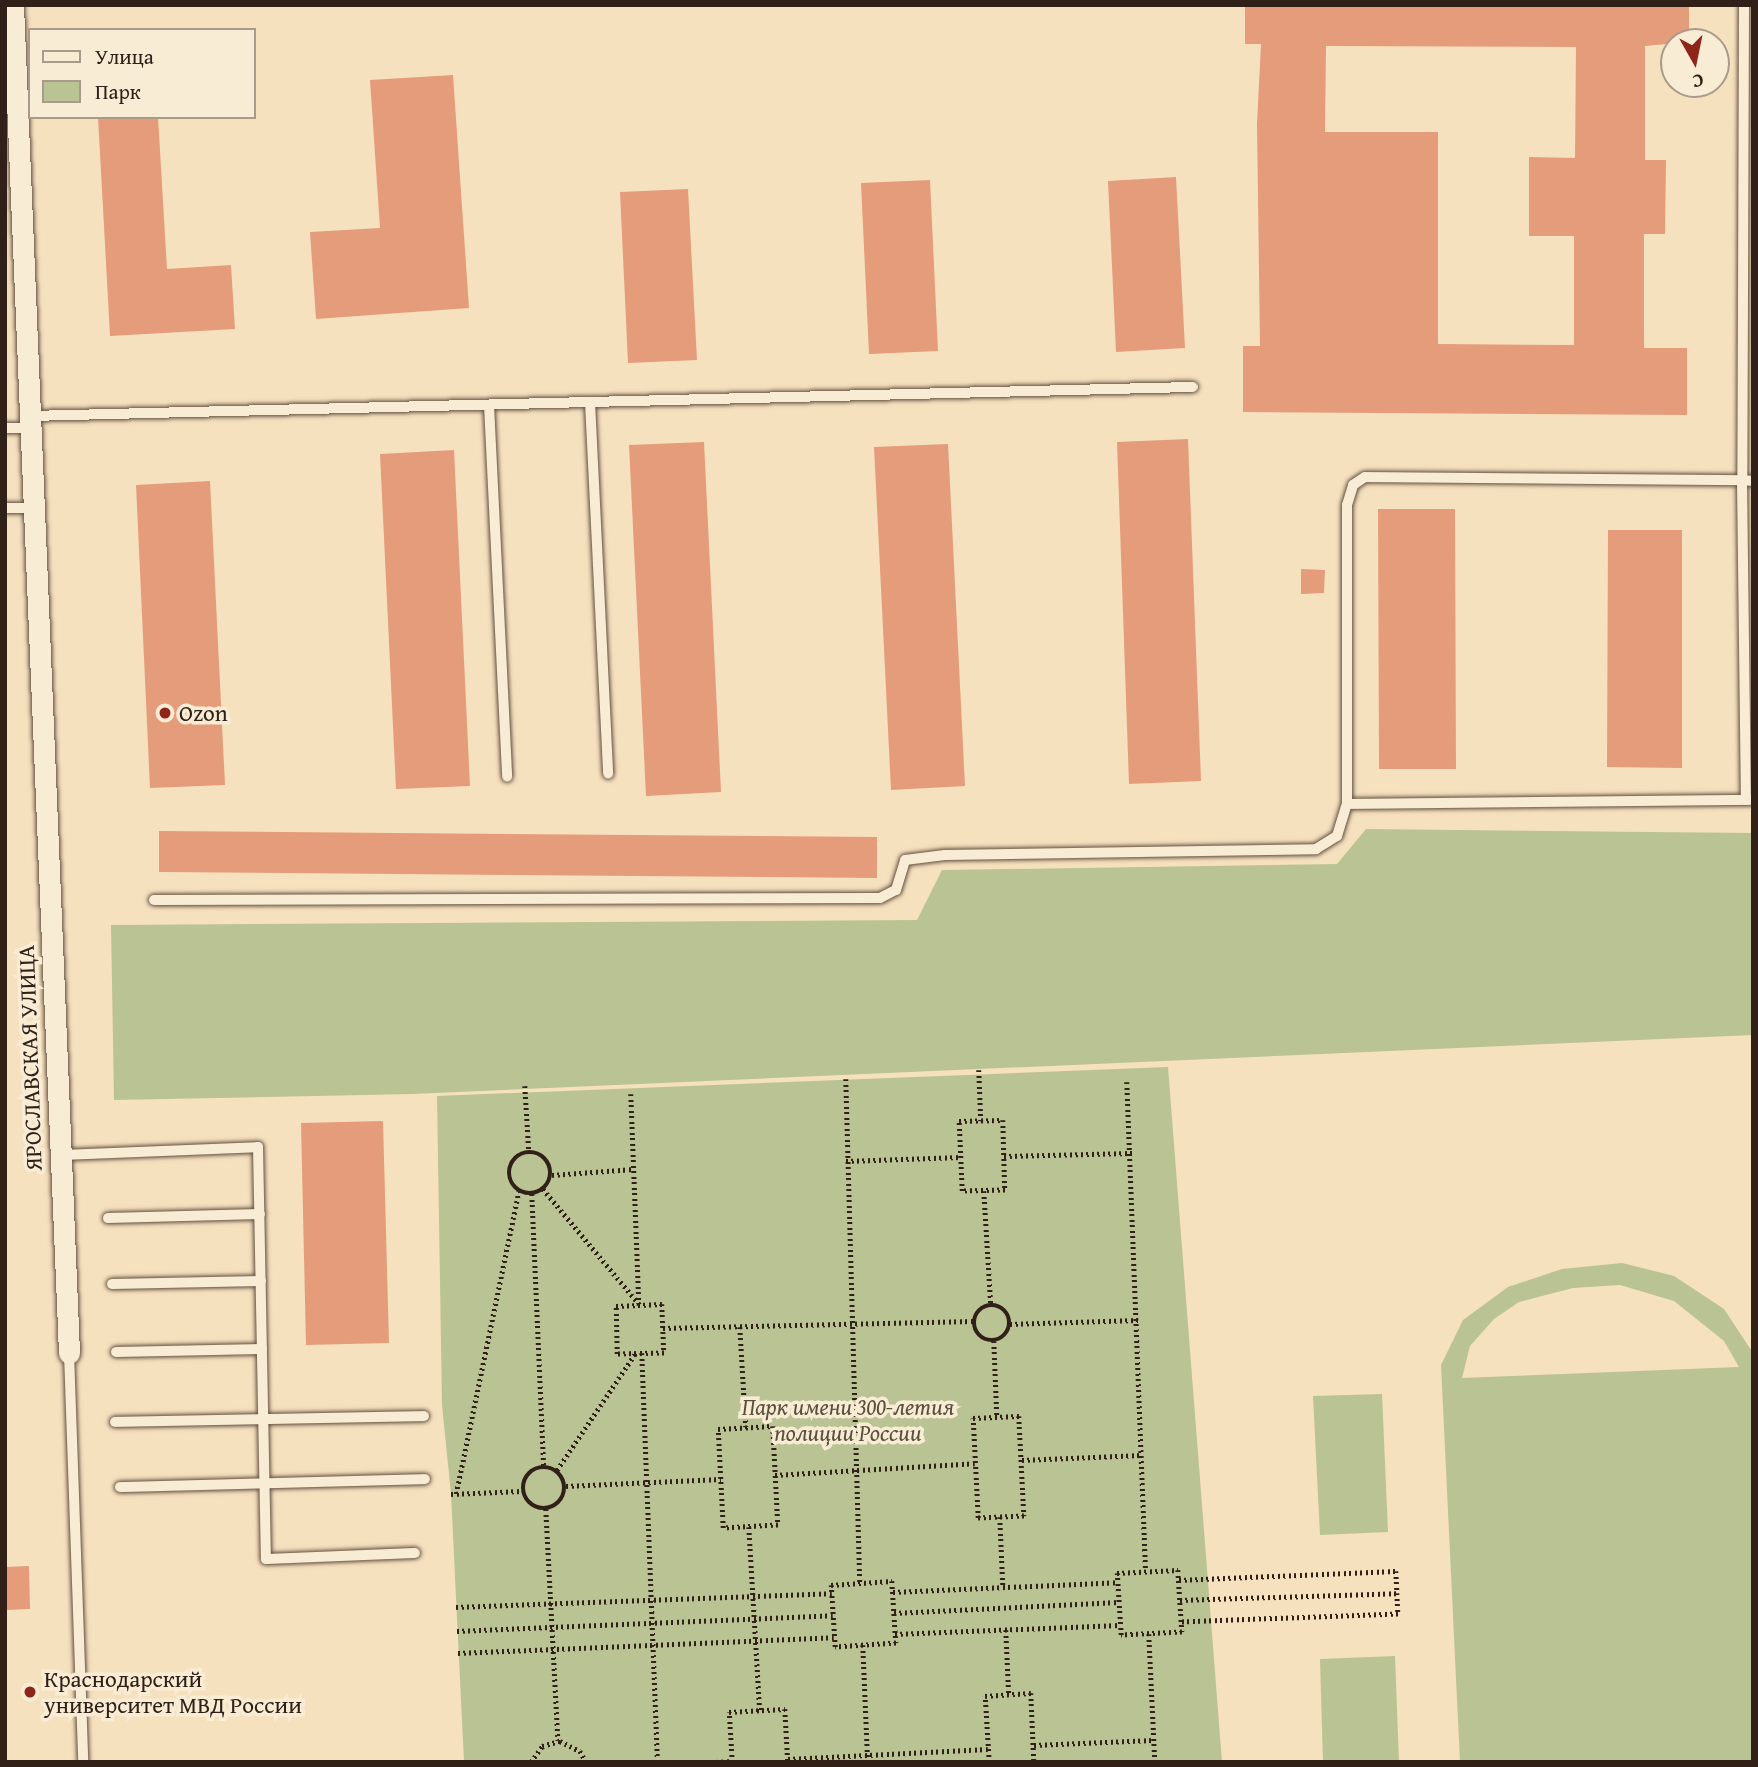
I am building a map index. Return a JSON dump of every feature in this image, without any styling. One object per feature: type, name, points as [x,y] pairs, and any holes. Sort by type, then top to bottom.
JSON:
[{"type":"street","name":"ЯРОСЛАВСКАЯ УЛИЦА","points":[[13,5],[69,1353]]},
{"type":"lane","points":[[1347,804],[1750,800],[1744,5]]},
{"type":"lane","points":[[5,428],[30,422],[489,405],[1193,387]]},
{"type":"lane","points":[[590,402],[608,774]]},
{"type":"lane","points":[[489,405],[507,777]]},
{"type":"lane","points":[[154,900],[880,898],[897,890],[905,860],[932,856],[1317,849],[1337,836],[1347,804],[1347,505],[1353,485],[1365,477],[1748,481]]},
{"type":"lane","points":[[5,508],[33,508]]},
{"type":"lane","points":[[61,1155],[258,1147],[266,1559],[415,1553]]},
{"type":"lane","points":[[108,1218],[260,1214]]},
{"type":"lane","points":[[112,1284],[261,1281]]},
{"type":"lane","points":[[116,1352],[262,1349]]},
{"type":"lane","points":[[69,1353],[83,1762]]},
{"type":"lane","points":[[115,1422],[424,1416]]},
{"type":"lane","points":[[120,1487],[425,1479]]},
{"type":"path","points":[[979,1070],[981,1121]]},
{"type":"path","points":[[846,1079],[846,1161],[860,1583]]},
{"type":"path","points":[[1127,1082],[1132,1153],[1146,1571]]},
{"type":"path","points":[[525,1086],[529,1152]]},
{"type":"path","points":[[631,1094],[639,1304]]},
{"type":"path","points":[[1003,1120],[1004,1156],[1005,1190],[962,1191],[959,1121],[1003,1120]]},
{"type":"path","points":[[529,1152],[545,1157],[552,1175],[543,1189],[532,1194],[519,1191],[509,1179],[509,1169],[513,1159],[529,1152]]},
{"type":"path","points":[[1004,1156],[1132,1153]]},
{"type":"path","points":[[846,1161],[961,1157]]},
{"type":"path","points":[[552,1175],[634,1169]]},
{"type":"path","points":[[543,1189],[639,1304]]},
{"type":"path","points":[[984,1190],[991,1305]]},
{"type":"path","points":[[519,1191],[454,1494],[523,1491]]},
{"type":"path","points":[[532,1194],[544,1466]]},
{"type":"path","points":[[662,1304],[663,1328],[664,1353],[617,1354],[615,1306],[662,1304]]},
{"type":"path","points":[[991,1305],[1002,1308],[1010,1324],[1005,1336],[994,1341],[981,1338],[974,1321],[981,1309],[991,1305]]},
{"type":"path","points":[[1010,1324],[1138,1320]]},
{"type":"path","points":[[663,1328],[974,1321]]},
{"type":"path","points":[[740,1327],[746,1427]]},
{"type":"path","points":[[994,1341],[997,1417]]},
{"type":"path","points":[[557,1470],[638,1353]]},
{"type":"path","points":[[638,1353],[658,1762]]},
{"type":"path","points":[[1020,1416],[1022,1460],[1024,1516],[978,1518],[973,1418],[1020,1416]]},
{"type":"path","points":[[773,1426],[778,1525],[723,1528],[718,1429],[746,1427],[773,1426]]},
{"type":"path","points":[[1022,1460],[1142,1455]]},
{"type":"path","points":[[775,1475],[975,1462]]},
{"type":"path","points":[[523,1491],[530,1471],[544,1466],[557,1470],[566,1486]]},
{"type":"path","points":[[566,1486],[721,1479]]},
{"type":"path","points":[[523,1491],[532,1506],[546,1509],[555,1506],[566,1486]]},
{"type":"path","points":[[546,1509],[558,1741]]},
{"type":"path","points":[[1000,1517],[1003,1587]]},
{"type":"path","points":[[749,1527],[760,1711]]},
{"type":"path","points":[[1178,1570],[1182,1632],[1121,1635],[1117,1573],[1146,1571],[1178,1570]]},
{"type":"path","points":[[1179,1580],[1396,1571],[1398,1614],[1181,1622]]},
{"type":"path","points":[[892,1581],[896,1643],[835,1647],[831,1585],[860,1583],[892,1581]]},
{"type":"path","points":[[893,1592],[1118,1582]]},
{"type":"path","points":[[456,1607],[832,1593]]},
{"type":"path","points":[[1180,1600],[1397,1593]]},
{"type":"path","points":[[894,1612],[1119,1602]]},
{"type":"path","points":[[457,1631],[833,1615]]},
{"type":"path","points":[[895,1634],[1120,1625]]},
{"type":"path","points":[[1006,1630],[1009,1695]]},
{"type":"path","points":[[1149,1634],[1155,1762]]},
{"type":"path","points":[[458,1653],[834,1637]]},
{"type":"path","points":[[863,1645],[868,1762]]},
{"type":"path","points":[[989,1762],[985,1696],[1031,1693],[1034,1762]]},
{"type":"path","points":[[716,1762],[732,1761],[729,1712],[785,1709],[788,1760],[988,1749]]},
{"type":"path","points":[[1034,1745],[1154,1740]]},
{"type":"path","points":[[531,1762],[542,1746],[558,1741],[580,1751],[586,1762]]},
{"type":"green space","points":[[1366,829],[1753,833],[1753,1035],[412,1094],[114,1100],[111,925],[917,920],[942,870],[1337,864]]},
{"type":"green space","name":"Парк имени 300-летия полиции России","points":[[1168,1067],[1222,1762],[464,1762],[451,1494],[442,1405],[437,1096]]},
{"type":"green space","points":[[1622,1263],[1674,1276],[1724,1309],[1753,1353],[1753,1762],[1460,1762],[1441,1365],[1463,1320],[1508,1287],[1562,1269]],"holes":[[[1620,1285],[1674,1301],[1724,1341],[1739,1367],[1462,1378],[1470,1346],[1494,1319],[1519,1302],[1573,1288]]]},
{"type":"green space","points":[[1382,1394],[1388,1532],[1320,1535],[1313,1396]]},
{"type":"green space","points":[[1395,1656],[1399,1762],[1323,1762],[1320,1659]]},
{"type":"building","points":[[1245,5],[1689,5],[1689,28],[1660,28],[1660,45],[1645,46],[1645,160],[1666,160],[1665,234],[1644,234],[1644,348],[1687,348],[1687,415],[1243,412],[1243,346],[1260,346],[1257,124],[1261,44],[1245,44]],"holes":[[[1326,46],[1576,47],[1575,158],[1529,157],[1529,236],[1574,236],[1574,345],[1438,344],[1438,132],[1325,132]]]},
{"type":"building","points":[[453,75],[469,308],[316,319],[310,232],[380,228],[370,80]]},
{"type":"building","points":[[98,119],[158,119],[167,269],[231,265],[235,329],[110,336]]},
{"type":"building","points":[[1176,177],[1185,348],[1116,352],[1108,181]]},
{"type":"building","points":[[930,180],[938,351],[869,354],[861,183]]},
{"type":"building","points":[[688,189],[697,360],[628,363],[620,192]]},
{"type":"building","points":[[1188,439],[1201,781],[1129,784],[1117,442]]},
{"type":"building","points":[[704,442],[721,792],[646,796],[629,445]]},
{"type":"building","points":[[948,444],[965,786],[891,790],[874,447]]},
{"type":"building","points":[[454,450],[470,786],[396,789],[380,454]]},
{"type":"building","points":[[210,481],[225,785],[150,788],[136,485]]},
{"type":"building","points":[[1378,509],[1455,509],[1456,769],[1379,769]]},
{"type":"building","points":[[1608,530],[1682,530],[1682,768],[1607,767]]},
{"type":"building","points":[[1301,569],[1325,570],[1324,593],[1301,594]]},
{"type":"building","points":[[159,831],[877,837],[877,878],[159,872]]},
{"type":"building","points":[[383,1121],[389,1343],[306,1345],[301,1123]]},
{"type":"building","points":[[29,1566],[30,1609],[5,1610],[5,1567]]},
{"type":"place","name":"Ozon","points":[[165,713]]},
{"type":"place","name":"Краснодарский университет МВД России","points":[[30,1692]]}]
